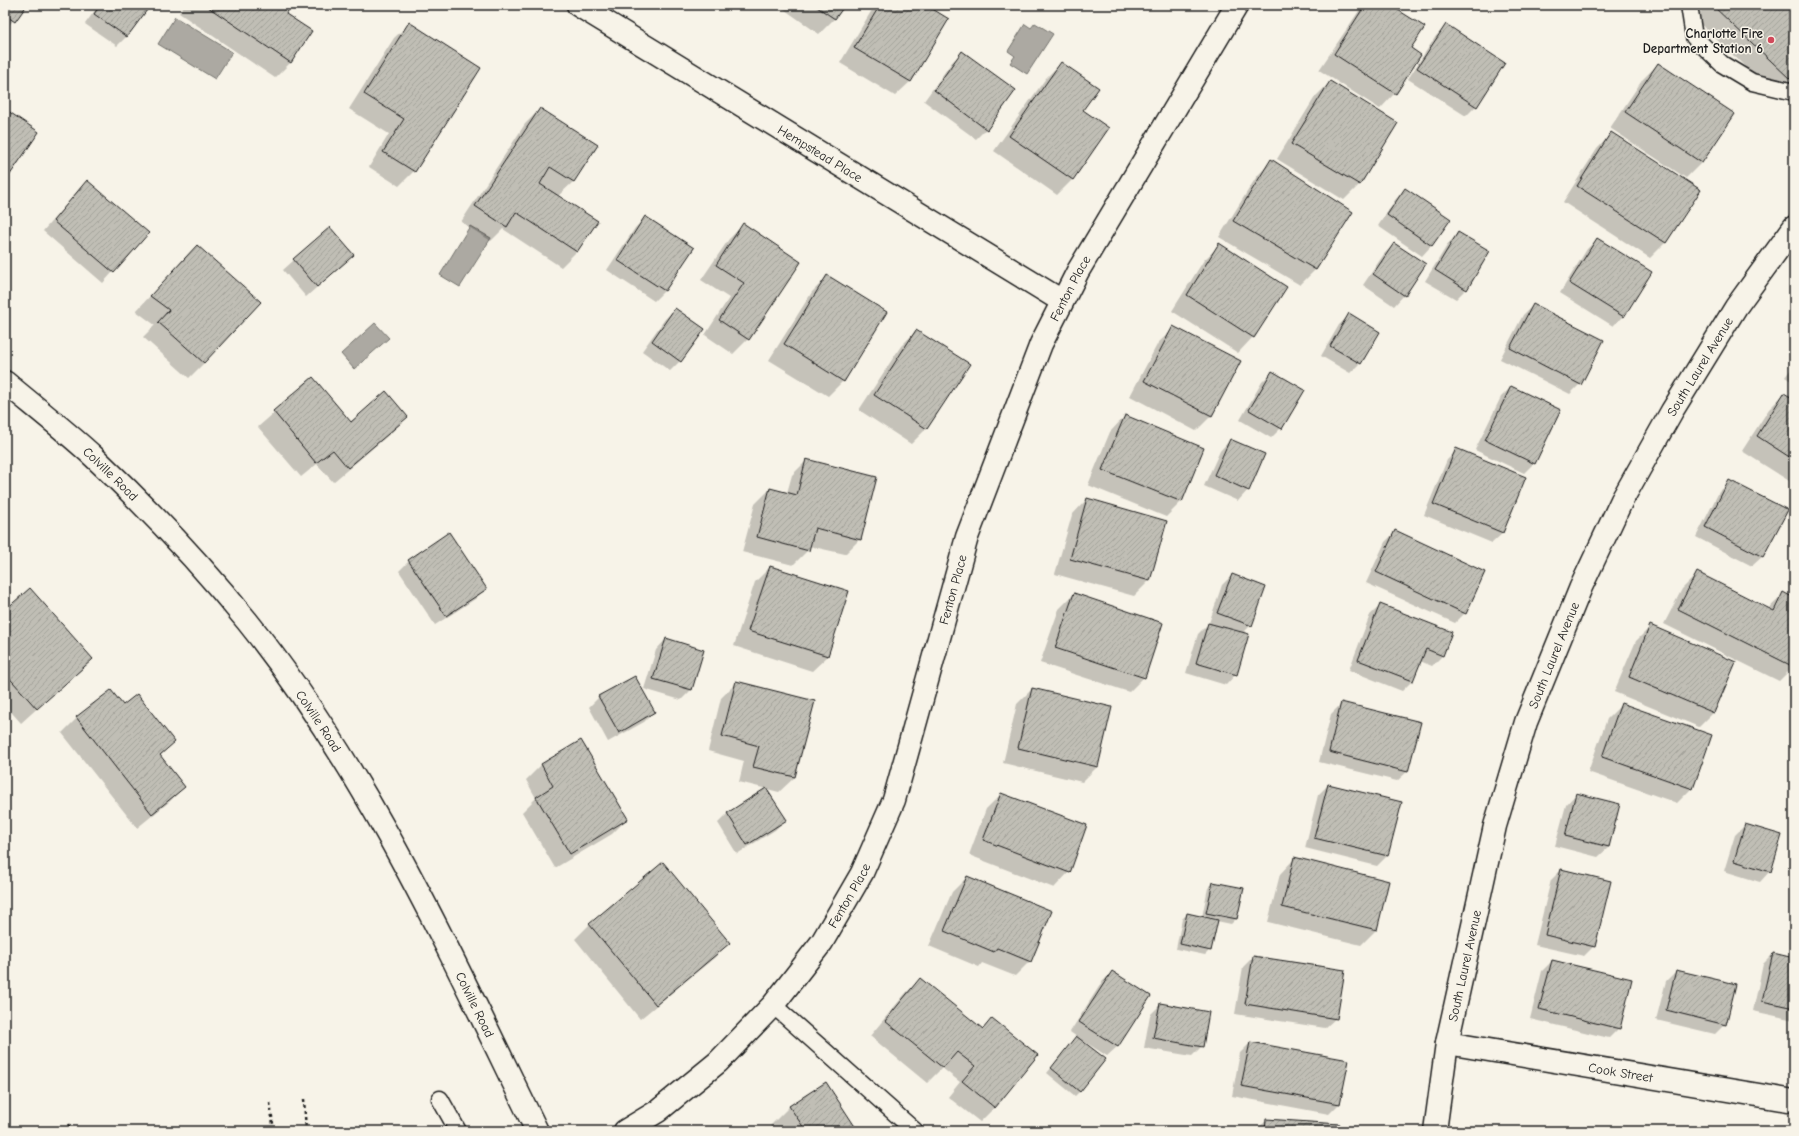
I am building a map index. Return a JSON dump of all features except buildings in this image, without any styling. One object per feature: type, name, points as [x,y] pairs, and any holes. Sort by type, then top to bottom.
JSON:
[{"type":"street","name":"Hempstead Place","points":[[578,5],[1062,301]]},
{"type":"street","name":"Fenton Place","points":[[625,1131],[658,1110],[718,1062],[773,1006],[822,942],[862,873],[894,800],[967,537],[1038,352],[1062,301],[1181,96],[1237,5]]},
{"type":"street","name":"South Laurel Avenue","points":[[1435,1131],[1447,1043],[1495,826],[1526,722],[1581,587],[1622,500],[1672,411],[1736,307],[1794,227]]},
{"type":"street","name":"Colville Road","points":[[5,382],[92,456],[173,535],[248,622],[316,716],[388,834],[417,889],[537,1131]]},
{"type":"street","name":"Cook Street","points":[[1447,1043],[1794,1101]]},
{"type":"lane","points":[[1689,5],[1694,37],[1722,64],[1752,82],[1794,92]]},
{"type":"lane","points":[[773,1006],[915,1131]]},
{"type":"lane","points":[[440,1099],[458,1131]]},
{"type":"path","points":[[304,1099],[306,1130]]},
{"type":"path","points":[[270,1103],[274,1131]]},
{"type":"path","points":[[68,1124],[72,1131]]},
{"type":"path","points":[[285,1131],[322,1128]]},
{"type":"shaded area","points":[[175,17],[232,52],[215,79],[158,44]]},
{"type":"shaded area","points":[[1035,23],[1053,34],[1027,74],[1010,63],[1015,56],[1008,51],[1025,24],[1031,28]]},
{"type":"shaded area","points":[[470,226],[491,238],[460,287],[440,275]]},
{"type":"shaded area","points":[[375,323],[389,338],[354,369],[341,354]]},
{"type":"place","name":"Charlotte Fire Department Station 6","points":[[1771,40]]}]
